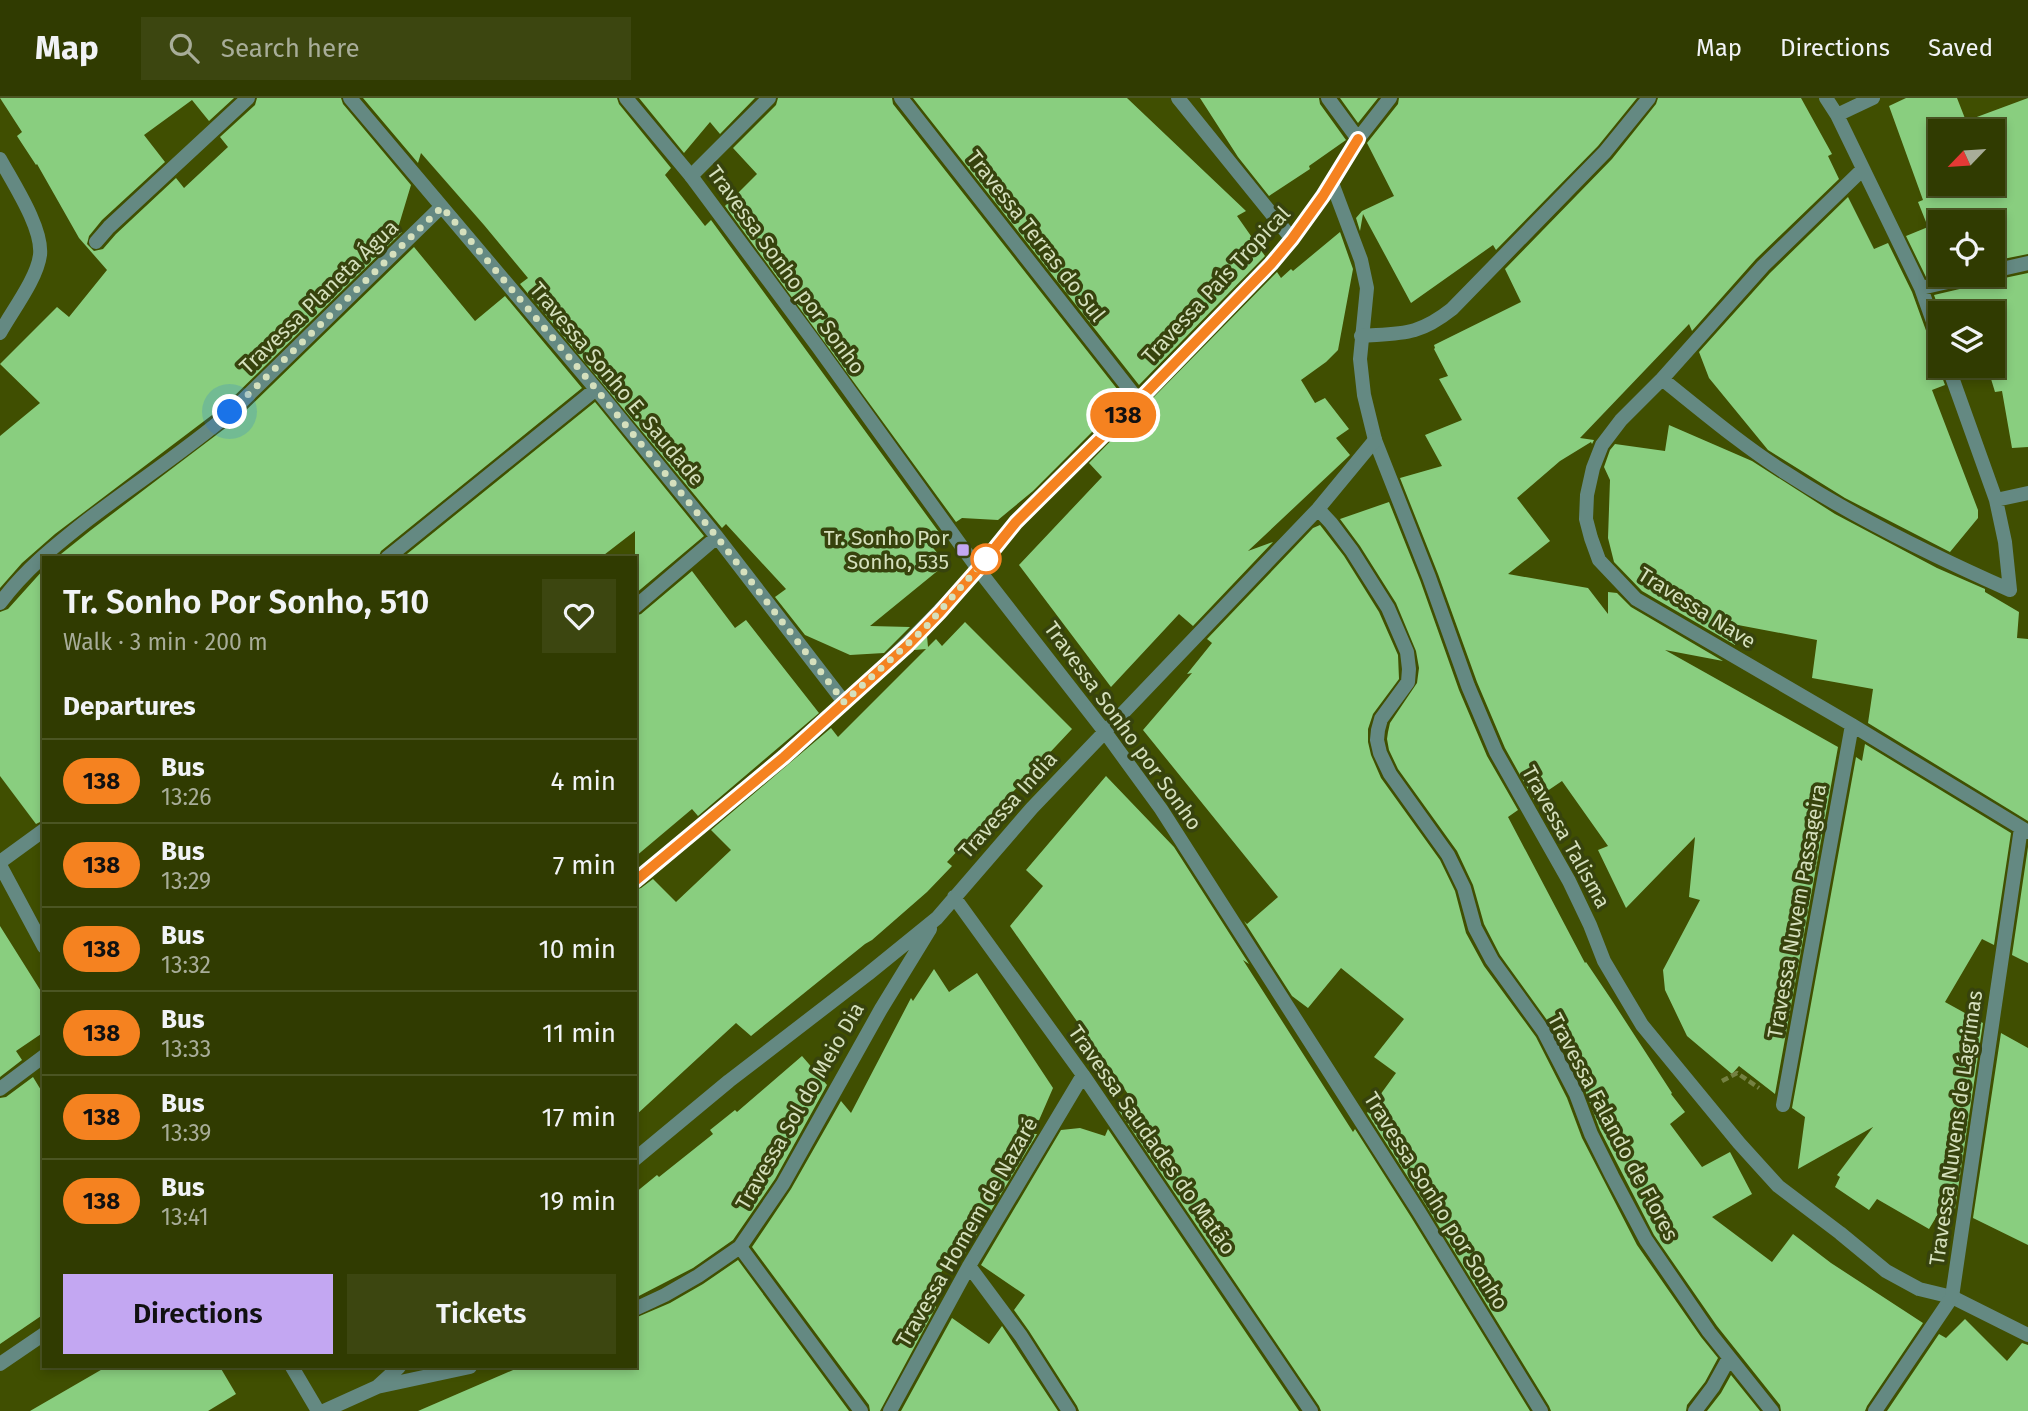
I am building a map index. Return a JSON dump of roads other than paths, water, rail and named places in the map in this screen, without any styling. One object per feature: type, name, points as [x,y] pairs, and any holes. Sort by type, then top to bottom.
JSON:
[{"type":"street","points":[[96,242],[248,98]]},
{"type":"street","name":"Travessa Sonho E. Saudade","points":[[350,98],[596,389],[717,537],[844,702]]},
{"type":"street","name":"Travessa Sonho por Sonho","points":[[626,98],[691,176],[978,569],[1105,732],[1161,809],[1419,1212],[1541,1411]]},
{"type":"street","points":[[691,176],[769,98]]},
{"type":"street","name":"Travessa Terras do Sul","points":[[901,98],[1139,400]]},
{"type":"street","points":[[1178,98],[1292,239]]},
{"type":"street","points":[[1328,98],[1358,139]]},
{"type":"street","name":"Travessa País Tropical","points":[[637,879],[784,757],[908,645],[978,569],[1016,522],[1271,264],[1292,239],[1332,183],[1358,139],[1390,98]]},
{"type":"street","points":[[1361,336],[1418,330],[1435,323],[1452,309],[1605,152],[1649,98]]},
{"type":"street","points":[[1826,98],[1837,115],[1928,308]]},
{"type":"street","points":[[1837,115],[1873,98]]},
{"type":"street","points":[[0,159],[27,207],[38,237],[40,253],[36,268],[0,333]]},
{"type":"street","name":"Travessa Nave","points":[[1863,169],[1763,266],[1662,379],[1621,420],[1602,445],[1593,468],[1587,495],[1586,519],[1600,560],[1636,599],[2025,830]]},
{"type":"street","name":"Travessa Talisma","points":[[1332,183],[1361,260],[1367,288],[1360,359],[1364,395],[1376,440],[1468,686],[1496,752],[1569,881],[1616,982],[1642,1025],[1778,1186],[1886,1272],[1919,1289],[1952,1297],[2028,1335]]},
{"type":"street","name":"Travessa Planeta Água","points":[[0,603],[40,557],[199,439],[230,412],[442,207]]},
{"type":"street","points":[[2005,268],[2028,263]]},
{"type":"street","points":[[1921,288],[1928,286]]},
{"type":"street","points":[[1662,379],[1725,430],[1786,473],[1907,542],[2010,590],[1996,500],[1952,378]]},
{"type":"street","points":[[389,556],[596,389]]},
{"type":"street","name":"Travessa India","points":[[637,1157],[729,1081],[937,918],[1032,808],[1318,509],[1376,440]]},
{"type":"street","points":[[1996,500],[2028,493]]},
{"type":"street","name":"Travessa Falando de Flores","points":[[1318,509],[1352,551],[1388,608],[1407,652],[1408,682],[1381,719],[1378,730],[1377,740],[1390,774],[1448,855],[1464,888],[1475,928],[1492,960],[1544,1032],[1576,1094],[1591,1134],[1646,1240],[1729,1358],[1772,1411]]},
{"type":"street","points":[[637,605],[717,537]]},
{"type":"street","name":"Travessa Nuvem Passageira","points":[[1783,1105],[1852,725]]},
{"type":"street","name":"Travessa Nuvens de Lágrimas","points":[[1875,1411],[1952,1297],[2025,830]]},
{"type":"street","points":[[42,832],[0,863],[42,943]]},
{"type":"street","name":"Travessa Saudades do Matão","points":[[954,897],[1083,1074],[1311,1411]]},
{"type":"street","name":"Travessa Sol do Meio Dia","points":[[740,1247],[783,1184],[881,1009],[937,918]]},
{"type":"street","points":[[0,1089],[42,1058]]},
{"type":"street","name":"Travessa Homem de Nazaré","points":[[890,1411],[968,1266],[1083,1074]]},
{"type":"street","points":[[637,1308],[698,1276],[740,1247],[861,1411]]},
{"type":"street","points":[[968,1266],[1021,1336],[1069,1411]]},
{"type":"street","points":[[0,1364],[42,1335]]},
{"type":"street","points":[[1695,1411],[1713,1387],[1729,1358]]},
{"type":"street","points":[[293,1368],[318,1411]]},
{"type":"street","points":[[377,1387],[397,1368]]},
{"type":"street","points":[[324,1411],[377,1387],[465,1368]]},
{"type":"place","name":"Tr. Sonho Por Sonho, 535","points":[[963,550]]}]
